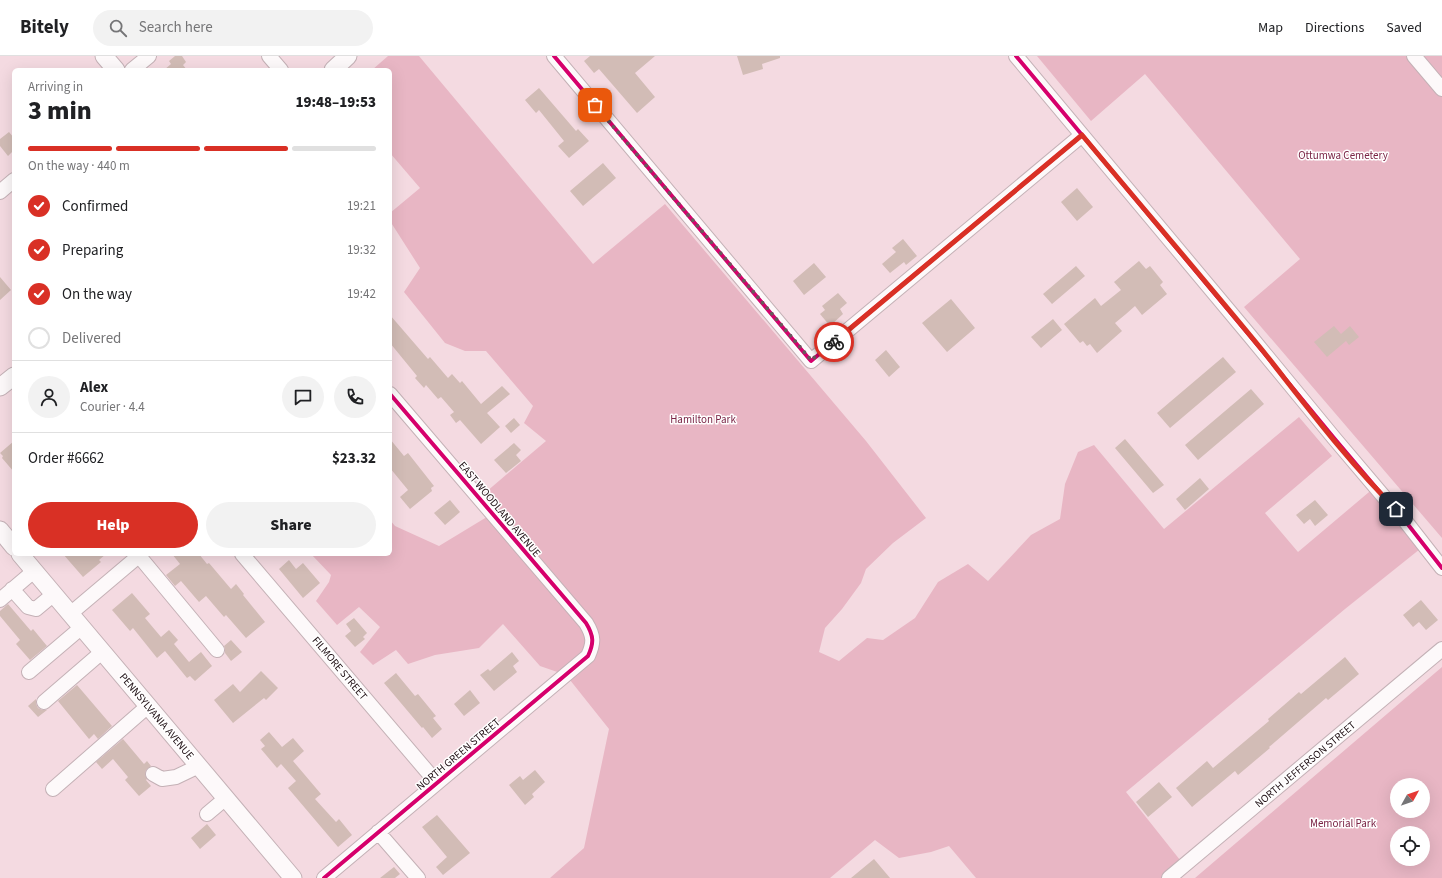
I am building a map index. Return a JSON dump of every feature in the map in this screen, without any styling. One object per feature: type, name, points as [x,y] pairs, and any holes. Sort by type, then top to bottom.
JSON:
[{"type":"main road","points":[[104,56],[114,68]]},
{"type":"main road","points":[[335,68],[348,56]]},
{"type":"main road","points":[[0,387],[12,378]]},
{"type":"main road","points":[[0,530],[12,545]]},
{"type":"main road","name":"PENNSYLVANIA AVENUE","points":[[22,556],[293,878]]},
{"type":"street","points":[[134,68],[149,56]]},
{"type":"street","points":[[269,56],[279,68]]},
{"type":"street","points":[[554,56],[811,360],[1082,135]]},
{"type":"street","points":[[1016,56],[1339,445],[1399,513],[1442,568]]},
{"type":"street","points":[[1414,56],[1442,89]]},
{"type":"street","points":[[0,192],[12,182]]},
{"type":"street","name":"EAST WOODLAND AVENUE","points":[[392,396],[586,623],[592,638]]},
{"type":"street","points":[[70,614],[139,556]]},
{"type":"street","points":[[141,556],[217,650]]},
{"type":"street","name":"FILMORE STREET","points":[[244,556],[437,783]]},
{"type":"street","points":[[0,600],[34,571]]},
{"type":"street","points":[[12,589],[28,608],[36,609],[54,594]]},
{"type":"street","points":[[29,672],[82,627]]},
{"type":"street","name":"NORTH GREEN STREET","points":[[324,878],[588,656],[593,646],[592,638]]},
{"type":"street","name":"NORTH JEFFERSON STREET","points":[[1169,878],[1442,649]]},
{"type":"street","points":[[44,702],[102,652]]},
{"type":"street","points":[[53,789],[148,706]]},
{"type":"street","points":[[153,774],[162,779],[176,777],[199,766]]},
{"type":"street","points":[[207,814],[226,798]]},
{"type":"street","points":[[378,832],[418,878]]},
{"type":"green space","name":"Hamilton Park","points":[[388,56],[419,56],[593,264],[665,204],[866,441],[926,518],[893,543],[866,569],[861,583],[842,609],[825,628],[819,652],[839,661],[867,638],[883,640],[915,618],[938,582],[968,564],[988,581],[1031,535],[1060,519],[1065,484],[1078,452],[1094,445],[1164,529],[1299,417],[1332,456],[1265,513],[1298,552],[1375,487],[1425,545],[1345,609],[1126,792],[1184,865],[1169,878],[976,878],[949,846],[931,852],[899,858],[875,840],[830,878],[550,878],[584,848],[609,729],[566,675],[540,666],[503,624],[479,648],[435,655],[408,664],[396,650],[373,665],[360,652],[380,627],[359,607],[337,625],[316,601],[329,582],[331,575],[313,556],[392,556],[392,522],[395,526],[439,546],[500,509],[486,492],[546,441],[524,423],[533,406],[486,351],[465,351],[445,343],[404,292],[420,268],[392,224],[392,211],[420,188],[392,155],[392,68],[374,68]]},
{"type":"green space","name":"Ottumwa Cemetery","points":[[1037,56],[1442,56],[1442,538],[1244,307],[1300,259],[1145,74],[1091,121]]},
{"type":"green space","name":"Memorial Park","points":[[1442,667],[1442,878],[1195,878]]},
{"type":"building","points":[[175,56],[182,56],[186,62],[183,65],[185,68],[166,68],[171,64],[169,61]]},
{"type":"building","points":[[590,56],[655,56],[635,73],[655,97],[637,113],[599,69],[594,73],[584,61]]},
{"type":"building","points":[[737,56],[780,56],[780,58],[762,64],[763,69],[743,75]]},
{"type":"building","points":[[539,88],[576,131],[578,129],[589,141],[569,158],[558,146],[564,141],[539,110],[536,113],[525,100]]},
{"type":"building","points":[[9,132],[12,136],[12,152],[8,156],[0,146],[0,139]]},
{"type":"building","points":[[603,163],[616,178],[583,206],[570,191]]},
{"type":"building","points":[[1077,188],[1093,207],[1077,221],[1061,202]]},
{"type":"building","points":[[903,239],[917,256],[906,265],[904,262],[890,273],[882,264],[896,252],[892,248]]},
{"type":"building","points":[[1139,261],[1146,269],[1150,266],[1163,282],[1160,285],[1167,294],[1142,315],[1135,306],[1115,323],[1122,331],[1097,353],[1090,344],[1087,346],[1083,341],[1080,343],[1064,324],[1095,298],[1101,306],[1121,290],[1114,282]]},
{"type":"building","points":[[814,263],[826,277],[804,295],[793,281]]},
{"type":"building","points":[[1076,266],[1085,276],[1052,304],[1043,294]]},
{"type":"building","points":[[0,277],[11,290],[0,300]]},
{"type":"building","points":[[838,293],[847,303],[840,309],[843,314],[830,326],[820,314],[825,310],[822,306]]},
{"type":"building","points":[[951,299],[975,328],[947,352],[922,323]]},
{"type":"building","points":[[392,317],[428,359],[430,357],[448,378],[452,374],[460,383],[462,381],[481,404],[502,386],[510,394],[487,413],[500,427],[481,444],[460,420],[456,423],[450,415],[454,412],[441,397],[438,399],[426,385],[424,388],[415,378],[417,376],[392,345]]},
{"type":"building","points":[[1053,319],[1062,330],[1041,348],[1031,337]]},
{"type":"building","points":[[1334,326],[1341,334],[1350,326],[1359,337],[1349,345],[1346,341],[1327,357],[1314,342]]},
{"type":"building","points":[[886,350],[900,367],[889,377],[875,360]]},
{"type":"building","points":[[1223,357],[1236,372],[1170,428],[1157,413]]},
{"type":"building","points":[[1251,389],[1264,404],[1198,460],[1185,445]]},
{"type":"building","points":[[514,418],[520,425],[511,433],[505,426]]},
{"type":"building","points":[[1125,439],[1164,485],[1153,493],[1115,448]]},
{"type":"building","points":[[392,441],[404,456],[408,453],[434,486],[431,488],[432,491],[410,509],[400,497],[408,490],[392,470]]},
{"type":"building","points":[[12,443],[12,470],[2,458],[3,456],[0,453]]},
{"type":"building","points":[[514,443],[521,450],[516,455],[521,461],[506,473],[494,460]]},
{"type":"building","points":[[1200,478],[1209,489],[1185,510],[1176,499]]},
{"type":"building","points":[[450,500],[460,512],[445,525],[434,513]]},
{"type":"building","points":[[1315,500],[1328,515],[1315,526],[1310,519],[1304,524],[1296,515]]},
{"type":"building","points":[[65,556],[104,556],[99,560],[101,562],[83,577]]},
{"type":"building","points":[[174,556],[201,556],[207,564],[209,563],[231,589],[236,584],[265,622],[246,638],[226,615],[224,617],[206,596],[199,602],[181,581],[175,586],[166,575],[180,564]]},
{"type":"building","points":[[289,560],[296,569],[303,563],[320,583],[303,598],[279,569]]},
{"type":"building","points":[[132,593],[150,614],[145,618],[161,637],[169,630],[178,640],[174,644],[189,662],[201,652],[212,666],[195,681],[190,676],[187,678],[165,651],[157,658],[133,628],[130,631],[112,610]]},
{"type":"building","points":[[1421,600],[1438,620],[1426,630],[1419,622],[1413,627],[1403,615]]},
{"type":"building","points":[[8,604],[31,631],[33,629],[47,646],[30,660],[16,644],[20,640],[0,616],[0,611]]},
{"type":"building","points":[[354,618],[367,633],[363,637],[365,639],[355,647],[345,636],[351,631],[346,624]]},
{"type":"building","points":[[231,640],[242,652],[231,661],[225,653],[224,646]]},
{"type":"building","points":[[512,652],[519,661],[513,666],[517,672],[494,691],[480,675],[488,669],[490,671]]},
{"type":"building","points":[[1345,657],[1359,674],[1328,700],[1326,698],[1238,775],[1235,771],[1192,807],[1176,788],[1207,761],[1213,768],[1269,721],[1268,719],[1299,692],[1301,694]]},
{"type":"building","points":[[261,671],[278,688],[266,700],[264,698],[233,723],[214,700],[233,684],[240,692]]},
{"type":"building","points":[[396,673],[415,696],[418,694],[436,716],[433,718],[442,729],[432,738],[384,683]]},
{"type":"building","points":[[77,685],[112,726],[98,739],[94,734],[89,739],[58,701]]},
{"type":"building","points":[[470,690],[480,703],[464,716],[454,704]]},
{"type":"building","points":[[36,699],[38,708],[47,710],[38,717],[28,706]]},
{"type":"building","points":[[269,732],[282,747],[293,738],[304,751],[293,761],[321,794],[315,799],[336,822],[339,819],[352,835],[338,847],[288,788],[296,781],[281,764],[277,768],[261,749],[265,746],[260,740]]},
{"type":"building","points":[[123,739],[144,764],[147,761],[151,766],[146,770],[145,774],[146,780],[151,786],[139,796],[125,780],[128,777],[113,759],[102,769],[96,762]]},
{"type":"building","points":[[535,770],[545,782],[532,794],[534,797],[525,805],[509,785],[520,776],[523,780]]},
{"type":"building","points":[[1159,782],[1172,797],[1148,817],[1136,802]]},
{"type":"building","points":[[437,815],[470,853],[443,875],[436,867],[447,857],[422,827]]},
{"type":"building","points":[[207,824],[216,835],[200,849],[191,838]]},
{"type":"building","points":[[874,859],[890,878],[851,878]]},
{"type":"building","points":[[394,867],[400,874],[395,878],[380,878]]},
{"type":"cycle path","points":[[554,56],[811,361],[1082,135]]},
{"type":"cycle path","points":[[1016,56],[1334,438],[1399,513],[1442,568]]},
{"type":"cycle path","points":[[324,878],[588,656],[592,643],[591,632],[586,623],[392,396]]},
{"type":"way so far","points":[[595,105],[811,360],[834,342]]},
{"type":"route","points":[[834,342],[1082,135],[1334,438],[1396,509]]}]
